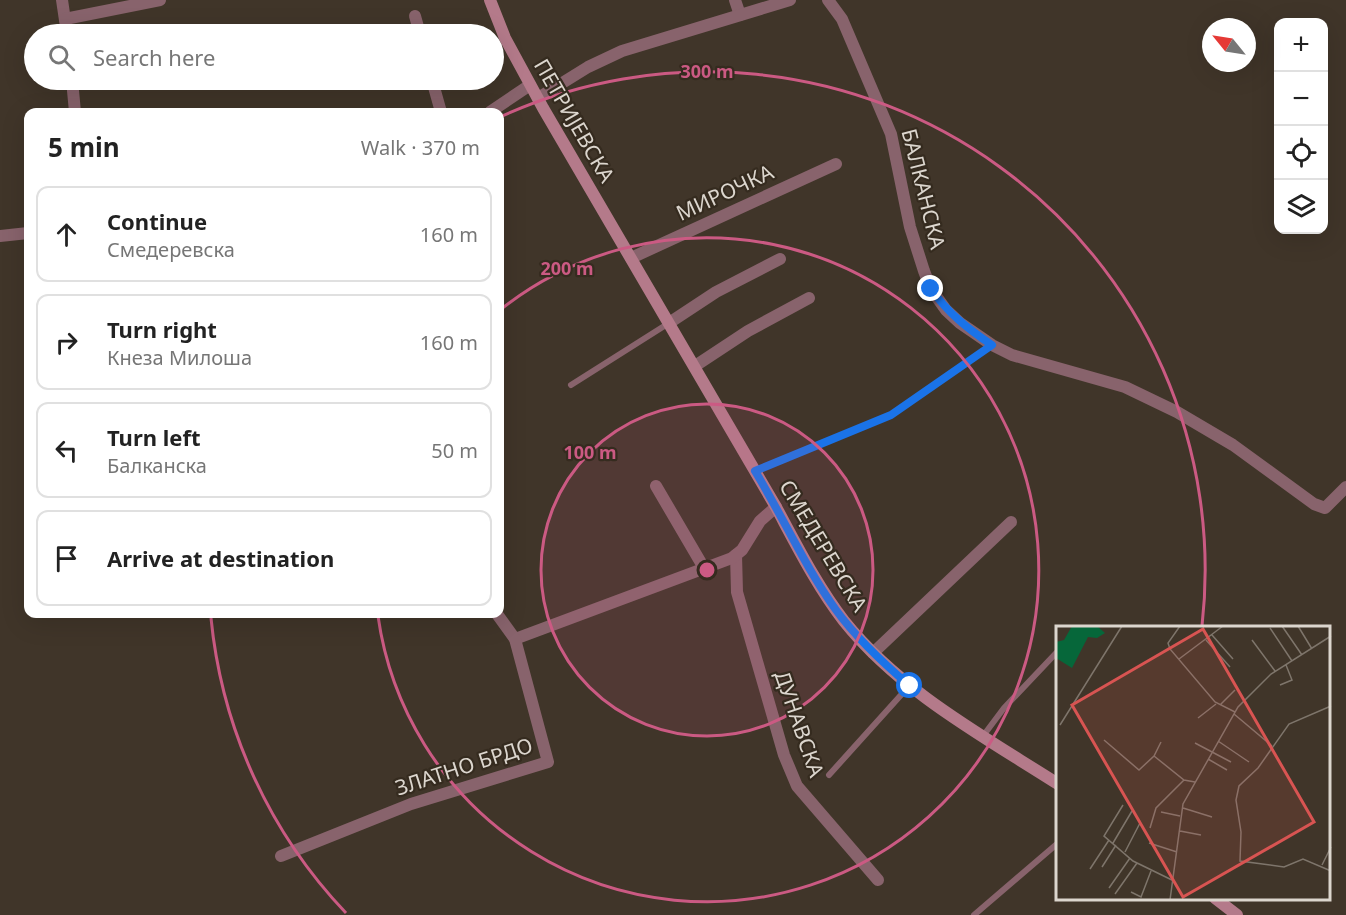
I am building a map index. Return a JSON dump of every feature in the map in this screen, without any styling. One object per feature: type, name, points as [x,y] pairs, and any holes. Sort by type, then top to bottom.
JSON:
[{"type":"main road","name":"ПЕТРИЈЕВСКА","points":[[490,0],[499,24]]},
{"type":"main road","name":"ПЕТРИЈЕВСКА","points":[[504,35],[530,85],[631,258]]},
{"type":"main road","name":"СМЕДЕРЕВСКА","points":[[631,258],[825,594],[844,620],[873,653],[910,686],[982,736],[1056,783]]},
{"type":"main road","points":[[1217,900],[1234,914]]},
{"type":"street","points":[[62,0],[66,24]]},
{"type":"street","points":[[65,19],[160,0]]},
{"type":"street","points":[[735,0],[740,15]]},
{"type":"street","points":[[538,98],[588,66],[612,55],[790,0]]},
{"type":"street","name":"БАЛКАНСКА","points":[[828,0],[842,19],[891,134],[910,227],[931,289],[946,310],[960,323],[992,345],[1012,355],[1125,387],[1177,412],[1233,445],[1314,504],[1325,508],[1346,487]]},
{"type":"street","points":[[415,16],[417,24]]},
{"type":"street","points":[[496,108],[530,85]]},
{"type":"street","points":[[73,90],[75,108]]},
{"type":"street","points":[[435,90],[440,108]]},
{"type":"street","name":"МИРОЧКА","points":[[631,258],[836,164]]},
{"type":"street","points":[[0,236],[24,233]]},
{"type":"street","points":[[669,323],[716,292],[780,259]]},
{"type":"street","points":[[695,366],[748,331],[809,298]]},
{"type":"street","points":[[656,486],[704,568]]},
{"type":"street","points":[[514,639],[736,555],[760,521],[776,507]]},
{"type":"street","points":[[873,653],[1011,522]]},
{"type":"street","name":"ДУНАВСКА","points":[[736,555],[737,592],[784,755],[797,786],[878,880]]},
{"type":"street","name":"ЗЛАТНО БРДО","points":[[281,856],[411,804],[548,762],[514,639],[500,618]]},
{"type":"lane","points":[[571,385],[669,323]]},
{"type":"lane","points":[[982,736],[1004,708],[1056,653]]},
{"type":"lane","points":[[829,775],[910,686]]},
{"type":"lane","points":[[974,915],[1056,845]]},
{"type":"path","points":[[755,471],[891,415],[992,345]]},
{"type":"route","points":[[910,686],[868,648],[836,610],[808,566],[755,471],[891,415],[992,345],[960,323],[946,310],[931,289]]}]
